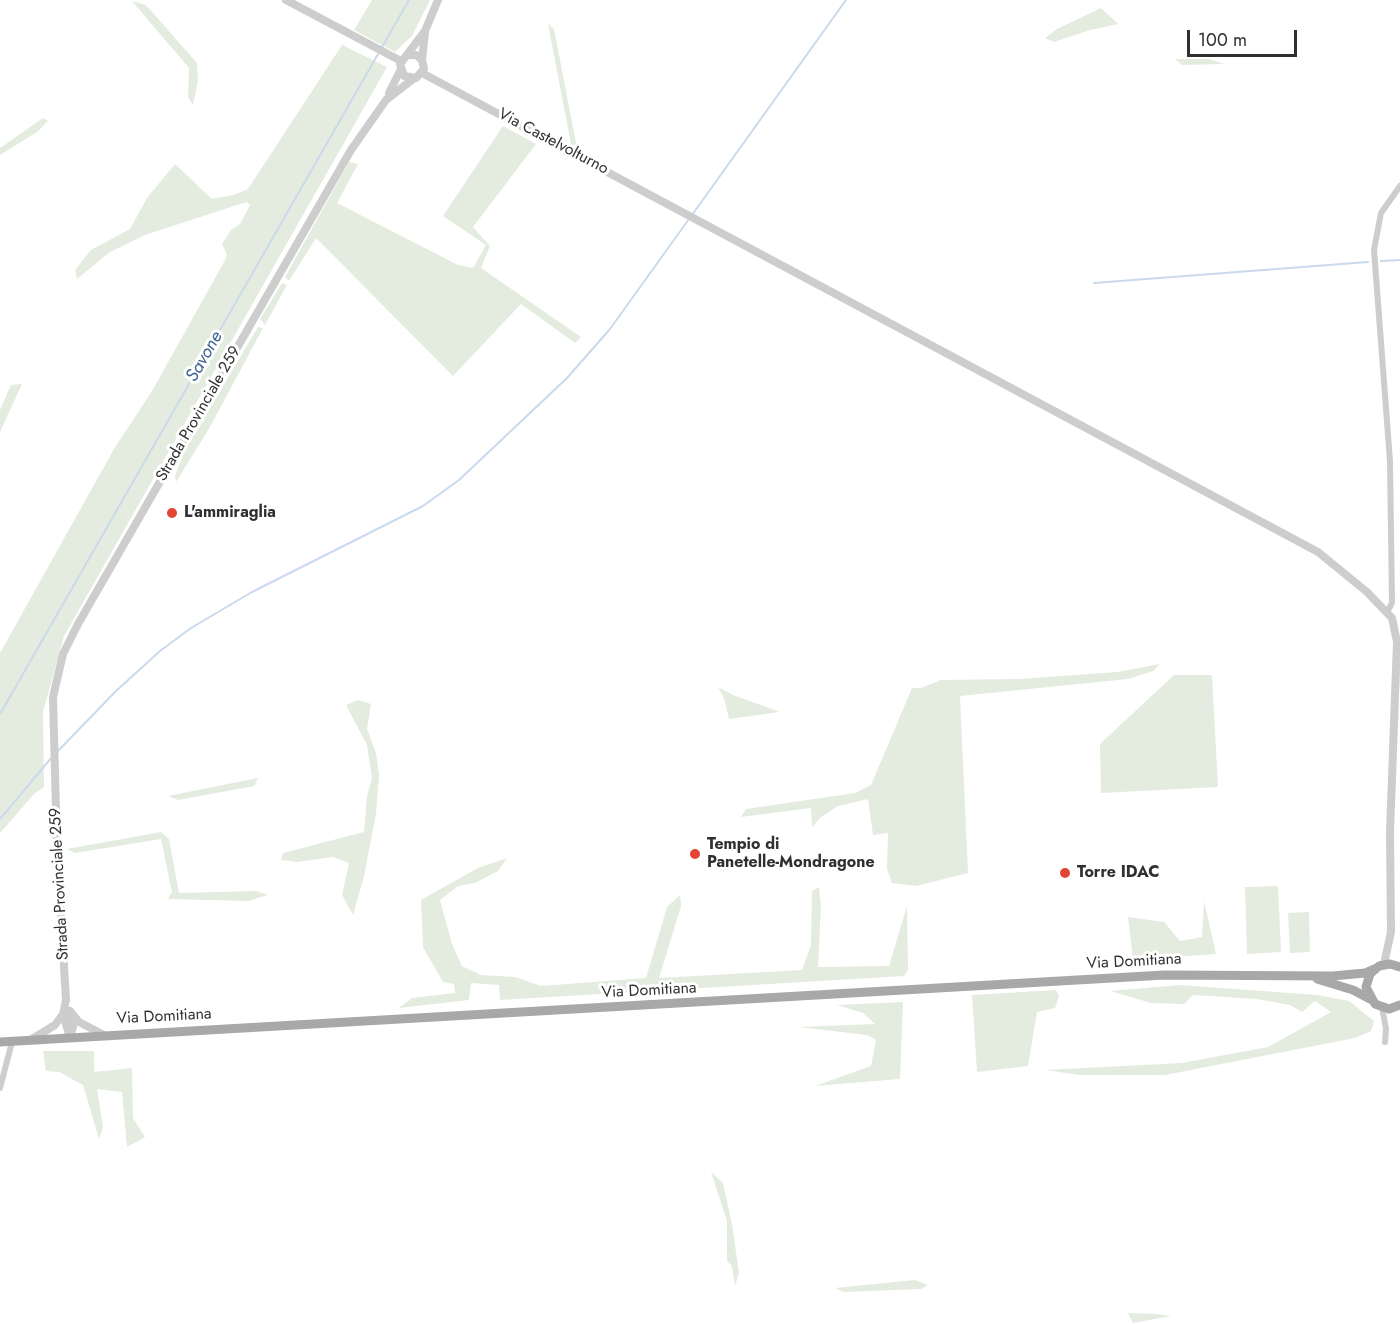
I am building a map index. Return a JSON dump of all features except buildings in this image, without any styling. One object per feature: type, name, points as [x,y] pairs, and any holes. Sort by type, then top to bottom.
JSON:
[{"type":"main road","points":[[1384,964],[1398,965]]},
{"type":"main road","name":"Via Domitiana","points":[[0,1042],[1164,975],[1352,975],[1384,964]]},
{"type":"main road","points":[[1370,999],[1367,980],[1374,969]]},
{"type":"main road","name":"Via Domitiana","points":[[1300,976],[1338,985],[1370,999],[1382,1008]]},
{"type":"main road","points":[[1382,1008],[1398,1006]]},
{"type":"street","points":[[286,0],[397,59],[416,55],[422,60]]},
{"type":"street","points":[[408,55],[425,31],[438,0]]},
{"type":"street","points":[[422,73],[425,31]]},
{"type":"street","name":"Strada Provinciale 259","points":[[70,1038],[66,1000],[55,767],[54,697],[57,674],[78,624],[351,150],[386,100],[400,71],[397,59]]},
{"type":"street","points":[[400,71],[407,78],[413,79]]},
{"type":"street","name":"Strada Provinciale 259","points":[[386,100],[422,73]]},
{"type":"street","name":"Via Castelvolturno","points":[[422,73],[1318,552],[1393,615]]},
{"type":"street","points":[[1384,964],[1389,950],[1390,832],[1398,675],[1392,603],[1390,461],[1374,250],[1381,213],[1400,186]]},
{"type":"street","points":[[1389,950],[1398,965]]},
{"type":"street","points":[[1386,1029],[1398,1006]]},
{"type":"street","points":[[1382,1008],[1386,1029],[1385,1042]]},
{"type":"street","points":[[28,1041],[49,1030],[67,1012],[85,1026],[104,1035]]},
{"type":"street","points":[[0,1088],[12,1042]]},
{"type":"shaded area","points":[[372,0],[430,0],[412,36],[395,52],[354,30]]},
{"type":"shaded area","points":[[132,1],[146,5],[197,63],[198,81],[193,105],[188,97],[189,68]]},
{"type":"shaded area","points":[[1101,8],[1118,24],[1090,30],[1054,42],[1045,38],[1057,29]]},
{"type":"shaded area","points":[[548,24],[554,29],[577,148],[580,153],[571,144]]},
{"type":"shaded area","points":[[342,45],[387,67],[64,636],[43,712],[44,787],[34,794],[0,833],[0,653],[114,449],[152,391],[224,262],[227,255],[222,244],[231,230],[240,224],[250,205],[247,202],[145,235],[110,252],[77,279],[75,270],[91,250],[130,229],[147,198],[175,164],[212,199],[248,189]]},
{"type":"shaded area","points":[[1175,59],[1208,59],[1225,64],[1182,65]]},
{"type":"shaded area","points":[[43,118],[48,121],[37,132],[0,155],[0,148]]},
{"type":"shaded area","points":[[503,126],[536,144],[473,227],[490,246],[481,268],[581,337],[575,343],[521,304],[453,376],[316,238],[289,281],[285,277],[349,162],[358,164],[337,203],[458,265],[473,268],[486,245],[443,216]]},
{"type":"shaded area","points":[[282,283],[287,285],[265,325],[260,319]]},
{"type":"shaded area","points":[[258,327],[263,328],[210,427],[176,482],[175,476],[186,448]]},
{"type":"shaded area","points":[[22,384],[0,432],[0,410],[11,385]]},
{"type":"shaded area","points":[[1160,664],[1153,671],[1128,679],[960,696],[968,873],[916,886],[892,883],[887,869],[888,833],[873,835],[868,799],[838,806],[821,817],[812,827],[811,808],[741,817],[746,809],[855,793],[871,785],[912,688],[921,688],[941,680],[1019,679],[1117,672]]},
{"type":"shaded area","points":[[1174,675],[1212,675],[1218,787],[1101,793],[1100,744]]},
{"type":"shaded area","points":[[718,687],[733,695],[780,712],[729,719],[724,698]]},
{"type":"shaded area","points":[[358,700],[371,704],[367,729],[376,753],[379,775],[376,814],[364,876],[353,915],[342,895],[349,863],[333,857],[297,862],[281,860],[283,853],[364,832],[367,796],[372,778],[367,745],[346,705]]},
{"type":"shaded area","points":[[258,778],[254,786],[178,800],[168,796]]},
{"type":"shaded area","points":[[161,832],[169,839],[179,893],[256,891],[268,895],[248,901],[168,899],[172,892],[161,839],[75,853],[67,849]]},
{"type":"shaded area","points":[[507,858],[498,871],[475,883],[458,886],[440,900],[452,944],[462,966],[481,975],[515,977],[541,986],[646,978],[667,907],[680,895],[681,906],[659,978],[802,970],[811,945],[812,891],[819,887],[821,906],[818,967],[889,966],[907,906],[908,970],[904,976],[500,1000],[499,985],[471,983],[469,1000],[399,1008],[412,998],[455,993],[454,984],[443,982],[423,947],[421,900],[478,868]]},
{"type":"shaded area","points":[[1278,886],[1281,952],[1247,954],[1245,887]]},
{"type":"shaded area","points":[[1204,901],[1216,954],[1133,960],[1128,917],[1164,922],[1180,941],[1202,937]]},
{"type":"shaded area","points":[[1309,912],[1310,952],[1290,953],[1288,913]]},
{"type":"shaded area","points":[[1180,985],[1317,995],[1349,1001],[1374,1021],[1371,1031],[1355,1038],[1165,1075],[1080,1075],[1045,1070],[1182,1063],[1268,1047],[1331,1012],[1315,1001],[1302,1012],[1290,1005],[1257,999],[1193,995],[1184,1004],[1151,1003],[1110,991]]},
{"type":"shaded area","points":[[1056,990],[1059,996],[1055,1008],[1037,1012],[1028,1066],[977,1072],[972,995]]},
{"type":"shaded area","points":[[903,1002],[900,1079],[815,1086],[871,1066],[876,1040],[867,1035],[799,1027],[875,1024],[863,1013],[837,1005]]},
{"type":"shaded area","points":[[43,1051],[94,1051],[94,1072],[132,1068],[133,1118],[145,1137],[127,1147],[122,1092],[97,1089],[103,1127],[99,1139],[83,1085],[59,1072],[46,1071]]},
{"type":"shaded area","points":[[711,1172],[723,1183],[732,1224],[739,1273],[735,1286],[732,1266],[727,1261],[727,1221]]},
{"type":"shaded area","points":[[915,1280],[928,1285],[921,1289],[844,1292],[835,1288]]},
{"type":"shaded area","points":[[1128,1313],[1156,1314],[1171,1316],[1133,1323]]},
{"type":"waterway","name":"Savone","points":[[0,714],[409,0]]},
{"type":"waterway","points":[[692,215],[846,0]]},
{"type":"waterway","points":[[58,751],[115,692],[160,651],[191,628],[252,592],[423,506],[459,480],[567,378],[610,329],[689,219]]},
{"type":"waterway","points":[[1381,261],[1400,260]]},
{"type":"waterway","points":[[1094,283],[1368,262]]},
{"type":"waterway","points":[[0,819],[52,757]]},
{"type":"place","name":"L'ammiraglia","points":[[172,513]]},
{"type":"place","name":"Tempio di Panetelle-Mondragone","points":[[695,854]]},
{"type":"place","name":"Torre IDAC","points":[[1065,873]]}]
